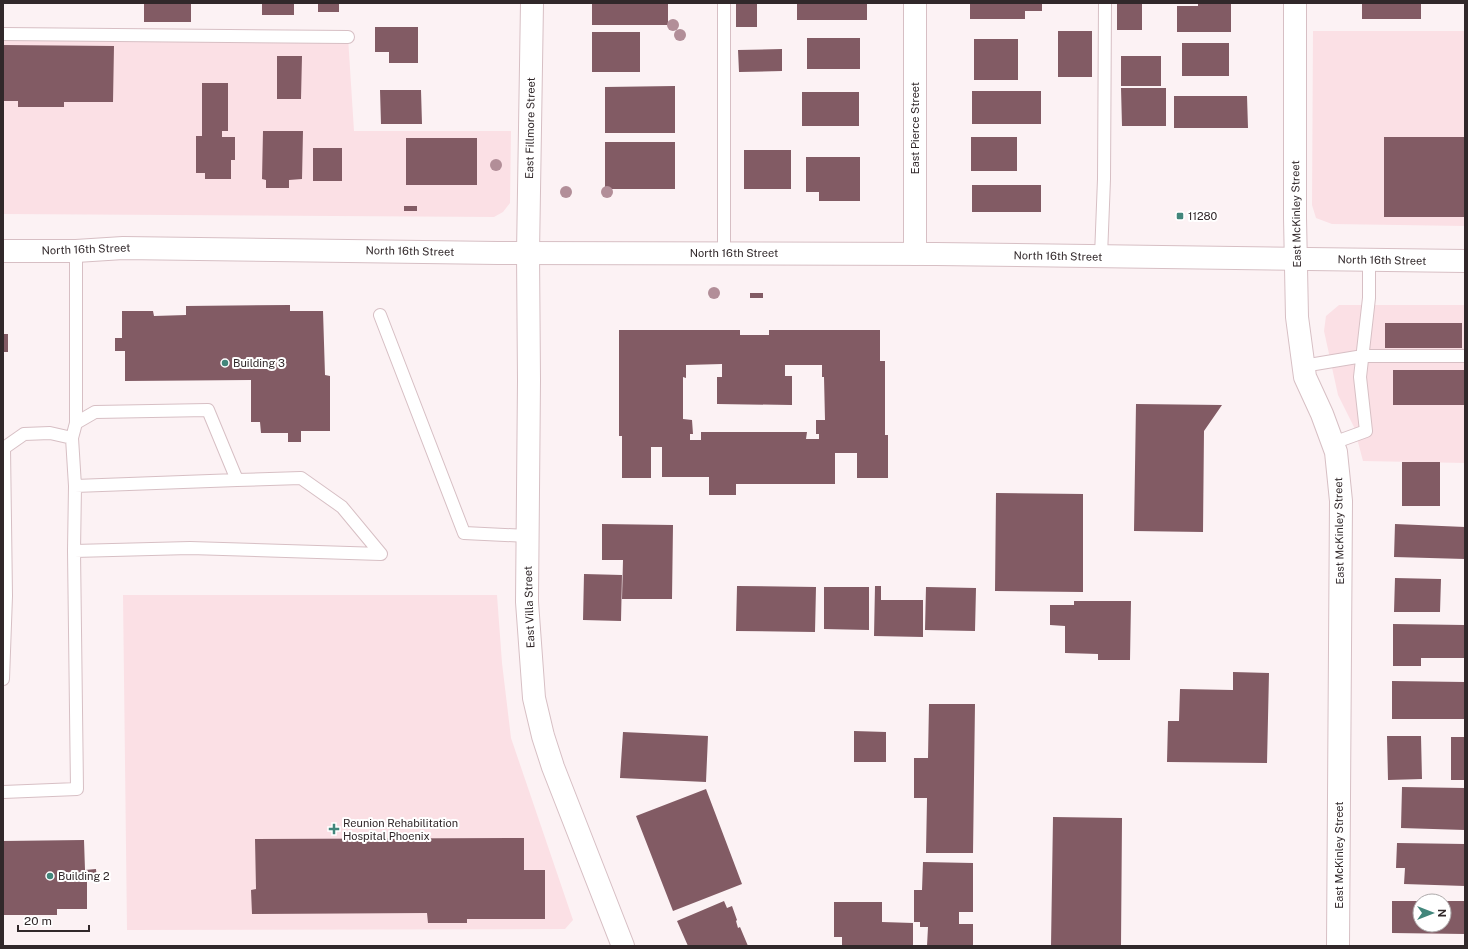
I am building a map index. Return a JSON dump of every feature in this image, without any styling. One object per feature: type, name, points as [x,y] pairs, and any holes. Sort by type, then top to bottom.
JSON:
[{"type":"street","name":"East Fillmore Street","points":[[528,253],[532,3]]},
{"type":"street","name":"East Pierce Street","points":[[915,3],[915,254]]},
{"type":"street","name":"East McKinley Street","points":[[1295,3],[1296,259],[1298,317],[1305,377],[1336,452],[1341,501],[1338,946]]},
{"type":"street","name":"North 16th Street","points":[[3,251],[76,251],[123,248],[528,253],[724,252],[1465,261]]},
{"type":"street","name":"East Villa Street","points":[[528,253],[530,302],[527,602],[534,698],[543,736],[553,767],[624,946]]},
{"type":"lane","points":[[724,3],[724,252]]},
{"type":"lane","points":[[1101,256],[1104,179],[1104,3]]},
{"type":"lane","points":[[3,34],[348,37]]},
{"type":"lane","points":[[3,792],[77,789],[74,551],[75,486],[72,438],[76,423],[76,251]]},
{"type":"lane","points":[[1333,443],[1366,431],[1360,377],[1370,298],[1370,260]]},
{"type":"lane","points":[[380,315],[464,533],[528,536]]},
{"type":"lane","points":[[1303,366],[1363,356],[1465,356]]},
{"type":"lane","points":[[76,423],[95,412],[208,410],[237,480]]},
{"type":"lane","points":[[3,679],[4,448],[24,434],[50,433],[72,438]]},
{"type":"lane","points":[[74,551],[190,548],[382,554],[342,507],[301,478],[75,486]]},
{"type":"shaded area","points":[[1313,31],[1465,31],[1465,226],[1332,224],[1316,218],[1312,205]]},
{"type":"shaded area","points":[[3,34],[348,37],[354,131],[511,131],[510,203],[503,212],[494,217],[3,214]]},
{"type":"shaded area","points":[[1339,305],[1465,305],[1465,463],[1363,461],[1354,427],[1338,395],[1324,331],[1326,316]]},
{"type":"shaded area","name":"Reunion Rehabilitation Hospital Phoenix","points":[[123,595],[497,595],[502,663],[511,738],[573,920],[565,929],[127,930]]},
{"type":"building","points":[[144,3],[191,3],[191,22],[144,22]]},
{"type":"building","points":[[262,3],[294,3],[294,15],[262,15]]},
{"type":"building","points":[[318,3],[339,3],[339,12],[318,12]]},
{"type":"building","points":[[592,3],[668,3],[668,25],[592,25]]},
{"type":"building","points":[[736,3],[757,3],[757,27],[736,27]]},
{"type":"building","points":[[797,3],[867,3],[867,20],[797,20]]},
{"type":"building","points":[[970,3],[1042,3],[1042,11],[1025,11],[1025,19],[970,19]]},
{"type":"building","points":[[1117,3],[1142,3],[1142,30],[1117,30]]},
{"type":"building","points":[[1198,3],[1231,3],[1231,32],[1177,32],[1177,6],[1198,6]]},
{"type":"building","points":[[1362,3],[1421,3],[1421,19],[1362,19]]},
{"type":"building","points":[[375,27],[418,27],[418,63],[389,63],[389,52],[375,52]]},
{"type":"building","points":[[1058,31],[1092,31],[1092,77],[1058,77]]},
{"type":"building","points":[[592,32],[640,32],[640,72],[592,72]]},
{"type":"building","points":[[807,38],[860,38],[860,69],[807,69]]},
{"type":"building","points":[[974,39],[1018,39],[1018,80],[974,80]]},
{"type":"building","points":[[1182,43],[1229,43],[1229,76],[1182,76]]},
{"type":"building","points":[[3,45],[114,46],[113,102],[64,102],[64,107],[18,107],[18,101],[3,101]]},
{"type":"building","points":[[782,49],[782,71],[739,72],[738,50]]},
{"type":"building","points":[[277,56],[302,56],[301,99],[277,99]]},
{"type":"building","points":[[1121,56],[1161,56],[1161,86],[1121,86]]},
{"type":"building","points":[[202,83],[228,83],[228,131],[222,131],[222,137],[235,137],[235,160],[231,160],[231,179],[205,179],[205,173],[196,173],[196,136],[202,136]]},
{"type":"building","points":[[675,86],[675,133],[605,133],[605,87]]},
{"type":"building","points":[[1121,88],[1166,88],[1166,126],[1122,126]]},
{"type":"building","points":[[380,90],[421,90],[422,124],[381,124]]},
{"type":"building","points":[[972,91],[1041,91],[1041,124],[972,124]]},
{"type":"building","points":[[802,92],[859,92],[859,126],[802,126]]},
{"type":"building","points":[[1174,96],[1247,96],[1248,128],[1174,128]]},
{"type":"building","points":[[263,131],[303,131],[302,179],[289,180],[289,188],[266,188],[266,180],[262,179]]},
{"type":"building","points":[[971,137],[1017,137],[1017,171],[971,171]]},
{"type":"building","points":[[1384,137],[1465,137],[1465,217],[1384,217]]},
{"type":"building","points":[[406,138],[477,138],[477,185],[406,185]]},
{"type":"building","points":[[605,142],[675,142],[675,189],[605,189]]},
{"type":"building","points":[[313,148],[342,148],[342,181],[313,181]]},
{"type":"building","points":[[744,150],[791,150],[791,189],[744,189]]},
{"type":"building","points":[[806,157],[860,157],[860,201],[819,201],[819,192],[806,192]]},
{"type":"building","points":[[972,185],[1041,185],[1041,212],[972,212]]},
{"type":"building","points":[[404,206],[417,206],[417,211],[404,211]]},
{"type":"building","points":[[750,293],[763,293],[763,298],[750,298]]},
{"type":"building","name":"Building 3","points":[[290,305],[290,311],[323,311],[325,375],[330,376],[330,431],[301,431],[301,442],[288,442],[288,433],[261,433],[260,422],[251,422],[251,380],[125,381],[125,351],[115,351],[115,338],[122,338],[122,311],[153,311],[154,316],[186,315],[186,306]]},
{"type":"building","points":[[1385,323],[1462,323],[1462,348],[1385,348]]},
{"type":"building","points":[[619,330],[740,330],[740,335],[769,335],[769,330],[880,330],[880,361],[885,361],[885,435],[888,435],[888,478],[857,478],[857,453],[835,453],[835,484],[736,484],[736,495],[709,495],[709,477],[662,477],[662,447],[651,447],[651,478],[622,478],[622,436],[619,436]],"holes":[[[722,364],[722,377],[717,377],[717,404],[792,405],[792,376],[785,376],[785,365],[822,365],[822,377],[824,377],[825,420],[816,420],[816,434],[819,434],[819,439],[806,439],[807,432],[701,432],[701,440],[690,440],[690,434],[693,434],[692,420],[683,419],[683,377],[686,378],[686,365]]]},
{"type":"building","points":[[3,334],[8,334],[8,352],[3,352]]},
{"type":"building","points":[[1393,370],[1465,370],[1465,405],[1393,405]]},
{"type":"building","points":[[1136,404],[1222,405],[1204,431],[1203,532],[1134,531]]},
{"type":"building","points":[[1402,462],[1440,462],[1440,506],[1402,506]]},
{"type":"building","points":[[996,493],[1083,494],[1083,592],[995,591]]},
{"type":"building","points":[[602,524],[673,525],[672,599],[622,599],[623,560],[602,560]]},
{"type":"building","points":[[1395,524],[1465,527],[1465,559],[1394,557]]},
{"type":"building","points":[[584,574],[622,575],[621,621],[583,620]]},
{"type":"building","points":[[1395,578],[1441,579],[1440,612],[1394,612]]},
{"type":"building","points":[[737,586],[816,587],[815,632],[736,631]]},
{"type":"building","points":[[875,586],[881,586],[881,600],[923,600],[923,637],[874,636]]},
{"type":"building","points":[[824,587],[869,587],[869,630],[824,629]]},
{"type":"building","points":[[926,587],[976,588],[975,631],[925,630]]},
{"type":"building","points":[[1074,601],[1131,601],[1130,660],[1098,660],[1098,654],[1065,653],[1065,626],[1050,625],[1050,605],[1074,605]]},
{"type":"building","points":[[1393,624],[1465,625],[1465,658],[1421,658],[1421,666],[1393,666]]},
{"type":"building","points":[[1233,672],[1269,673],[1267,763],[1167,762],[1168,721],[1179,721],[1180,689],[1233,690]]},
{"type":"building","points":[[1392,681],[1465,682],[1465,719],[1392,719]]},
{"type":"building","points":[[929,704],[975,704],[973,853],[926,853],[927,798],[914,798],[914,758],[928,758]]},
{"type":"building","points":[[854,731],[886,732],[886,762],[854,762]]},
{"type":"building","points":[[623,732],[708,736],[706,782],[620,778]]},
{"type":"building","points":[[1387,736],[1421,736],[1422,779],[1388,780]]},
{"type":"building","points":[[1451,737],[1465,737],[1465,780],[1451,780]]},
{"type":"building","points":[[1402,787],[1465,788],[1465,830],[1401,828]]},
{"type":"building","points":[[706,789],[742,884],[673,911],[636,816]]},
{"type":"building","points":[[1053,817],[1122,818],[1121,946],[1051,946]]},
{"type":"building","points":[[524,838],[524,870],[545,870],[545,919],[467,919],[467,923],[428,923],[427,913],[252,914],[251,890],[256,889],[255,839]]},
{"type":"building","name":"Building 2","points":[[84,840],[85,870],[96,869],[97,881],[87,882],[87,909],[57,909],[57,915],[3,915],[3,841]]},
{"type":"building","points":[[1397,843],[1465,844],[1465,886],[1404,884],[1405,868],[1396,868]]},
{"type":"building","points":[[923,862],[973,863],[973,912],[959,912],[959,924],[973,924],[973,946],[927,946],[928,927],[920,927],[920,922],[914,922],[914,890],[922,890]]},
{"type":"building","points":[[724,901],[727,908],[732,906],[738,928],[740,927],[748,946],[688,946],[677,921]]},
{"type":"building","points":[[1392,901],[1412,901],[1412,933],[1452,933],[1452,901],[1465,901],[1465,934],[1392,933]]},
{"type":"building","points":[[834,902],[882,902],[882,922],[913,923],[913,946],[842,946],[842,937],[834,937]]},
{"type":"place","name":"11280","points":[[1180,216]]},
{"type":"place","name":"Building 3","points":[[225,363]]},
{"type":"place","name":"Reunion Rehabilitation Hospital Phoenix","points":[[334,829]]},
{"type":"place","name":"Building 2","points":[[50,876]]}]
